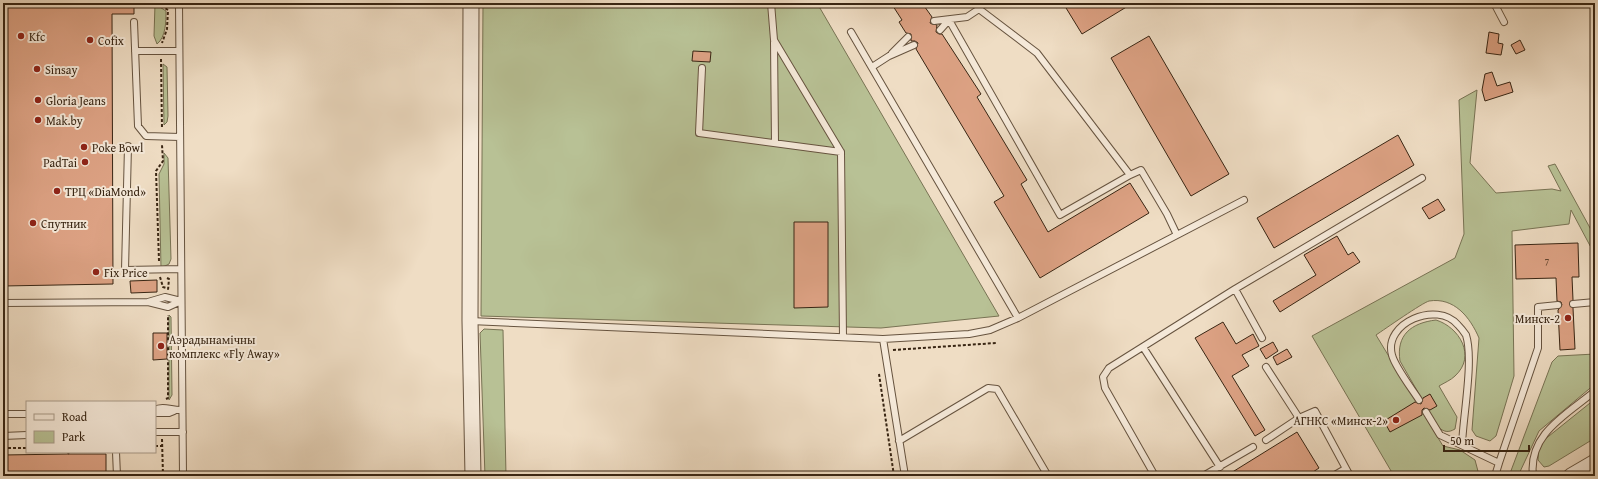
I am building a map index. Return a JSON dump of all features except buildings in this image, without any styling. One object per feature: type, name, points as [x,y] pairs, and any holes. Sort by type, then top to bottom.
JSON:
[{"type":"street","points":[[471,3],[470,321],[473,476]]},
{"type":"street","points":[[1571,476],[1595,462]]},
{"type":"lane","points":[[179,3],[183,476]]},
{"type":"lane","points":[[772,3],[774,40],[775,143]]},
{"type":"lane","points":[[1494,3],[1504,22]]},
{"type":"lane","points":[[934,21],[967,17],[979,9],[1037,53],[1130,175]]},
{"type":"lane","points":[[940,30],[949,20]]},
{"type":"lane","points":[[949,20],[1060,215],[1141,170],[1167,214],[1177,235]]},
{"type":"lane","points":[[134,22],[138,126],[146,136],[180,137]]},
{"type":"lane","points":[[851,32],[1018,318]]},
{"type":"lane","points":[[889,56],[908,37]]},
{"type":"lane","points":[[774,40],[841,152],[843,337]]},
{"type":"lane","points":[[872,67],[889,56],[914,45]]},
{"type":"lane","points":[[135,51],[179,51]]},
{"type":"lane","points":[[702,68],[699,133],[841,152]]},
{"type":"lane","points":[[128,146],[125,270],[181,269]]},
{"type":"lane","points":[[1155,476],[1104,388],[1103,377],[1109,368],[1235,289],[1422,178]]},
{"type":"lane","points":[[470,321],[884,339],[969,334],[990,330],[1018,318],[1244,200]]},
{"type":"lane","points":[[1235,289],[1262,338]]},
{"type":"lane","points":[[3,303],[148,302],[168,297],[181,301]]},
{"type":"lane","points":[[148,302],[168,307],[181,301]]},
{"type":"lane","points":[[1573,304],[1595,302]]},
{"type":"lane","points":[[1495,476],[1538,348],[1538,307],[1558,305]]},
{"type":"lane","points":[[1419,400],[1392,356],[1393,342],[1403,326],[1411,320],[1432,313],[1441,314],[1455,321],[1465,334],[1469,356],[1462,445]]},
{"type":"lane","points":[[884,339],[905,476]]},
{"type":"lane","points":[[1143,347],[1220,467]]},
{"type":"lane","points":[[1266,367],[1299,418]]},
{"type":"lane","points":[[899,441],[988,388],[997,389],[1048,476]]},
{"type":"lane","points":[[1533,476],[1532,466],[1537,445],[1543,434],[1595,392]]},
{"type":"lane","points":[[157,410],[169,413],[182,410]]},
{"type":"lane","points":[[1266,440],[1299,418],[1316,411],[1350,476]]},
{"type":"lane","points":[[1426,412],[1440,435],[1500,463]]},
{"type":"lane","points":[[3,414],[26,414]]},
{"type":"lane","points":[[158,432],[183,432]]},
{"type":"lane","points":[[3,436],[26,435]]},
{"type":"lane","points":[[1203,476],[1253,447]]},
{"type":"lane","points":[[116,453],[116,476]]},
{"type":"lane","points":[[1333,476],[1345,469]]},
{"type":"path","points":[[158,3],[168,10],[167,29],[162,38],[161,51],[163,161],[156,171],[160,270]]},
{"type":"path","points":[[168,289],[163,287],[160,276],[169,279],[168,297]]},
{"type":"path","points":[[157,410],[162,401],[168,398],[168,307]]},
{"type":"path","points":[[885,350],[996,342]]},
{"type":"path","points":[[879,374],[894,476]]},
{"type":"path","points":[[158,432],[162,446],[163,476]]},
{"type":"path","points":[[156,446],[162,446]]},
{"type":"path","points":[[3,448],[26,448]]},
{"type":"green space","points":[[483,3],[817,3],[999,316],[881,328],[481,316]]},
{"type":"green space","points":[[155,4],[166,11],[164,33],[157,44],[154,36]]},
{"type":"green space","points":[[163,64],[167,67],[168,116],[167,122],[164,125]]},
{"type":"green space","points":[[1477,90],[1470,163],[1496,193],[1552,189],[1561,191],[1548,166],[1555,164],[1595,237],[1595,255],[1571,210],[1569,224],[1512,231],[1514,376],[1496,436],[1490,441],[1476,436],[1472,430],[1479,338],[1471,323],[1460,310],[1446,302],[1429,301],[1376,335],[1443,446],[1460,450],[1475,460],[1479,475],[1394,476],[1312,336],[1455,258],[1464,234],[1459,100]]},
{"type":"green space","points":[[164,153],[168,158],[171,259],[169,264],[161,268],[159,174],[164,164]]},
{"type":"green space","points":[[169,315],[171,317],[172,395],[169,400]]},
{"type":"green space","points":[[1436,320],[1452,329],[1458,336],[1465,351],[1465,360],[1461,368],[1453,377],[1439,386],[1457,417],[1455,429],[1450,431],[1444,431],[1438,427],[1400,361],[1400,344],[1407,332],[1419,324]]},
{"type":"green space","points":[[484,329],[503,330],[506,476],[485,476],[480,333]]},
{"type":"green space","points":[[1595,354],[1595,384],[1539,431],[1518,476],[1509,476],[1552,362],[1558,356]]},
{"type":"green space","points":[[1595,399],[1595,438],[1549,466],[1544,467],[1538,460],[1539,446],[1544,440]]},
{"type":"place","name":"Kfc","points":[[21,36]]},
{"type":"place","name":"Cofix","points":[[90,40]]},
{"type":"place","name":"Sinsay","points":[[37,69]]},
{"type":"place","name":"Gloria Jeans","points":[[38,100]]},
{"type":"place","name":"Mak.by","points":[[38,120]]},
{"type":"place","name":"Poke Bowl","points":[[84,147]]},
{"type":"place","name":"PadTai","points":[[85,162]]},
{"type":"place","name":"ТРЦ «DiaMond»","points":[[57,191]]},
{"type":"place","name":"Спутник","points":[[33,223]]},
{"type":"place","name":"Fix Price","points":[[96,272]]},
{"type":"place","name":"Минск-2","points":[[1568,318]]},
{"type":"place","name":"Аэрадынамічны комплекс «Fly Away»","points":[[161,346]]},
{"type":"place","name":"АГНКС «Минск-2»","points":[[1396,420]]}]
